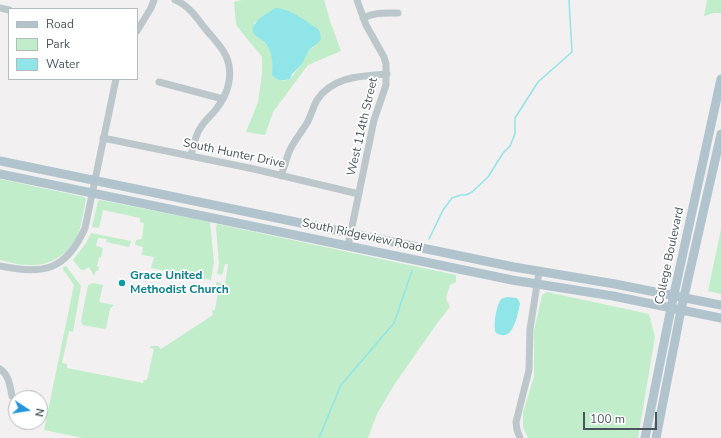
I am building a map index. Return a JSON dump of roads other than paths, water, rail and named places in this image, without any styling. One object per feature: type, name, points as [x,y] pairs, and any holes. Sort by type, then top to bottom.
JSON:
[{"type":"main road","name":"College Boulevard","points":[[645,438],[673,296],[721,79]]},
{"type":"main road","name":"College Boulevard","points":[[656,438],[681,310],[721,134]]},
{"type":"main road","name":"South Ridgeview Road","points":[[0,161],[539,272],[615,284],[721,305]]},
{"type":"main road","name":"South Ridgeview Road","points":[[0,174],[538,284],[613,296],[721,318]]},
{"type":"street","points":[[138,29],[154,0]]},
{"type":"street","points":[[175,0],[181,2],[191,11],[226,56],[230,70],[230,83],[223,99],[200,128],[191,156]]},
{"type":"street","name":"West 114th Street","points":[[348,246],[374,120],[386,85],[387,74],[384,57],[368,30],[357,0]]},
{"type":"street","points":[[363,18],[382,12],[398,13]]},
{"type":"street","points":[[281,176],[289,152],[307,123],[315,104],[322,93],[337,82],[354,77],[387,74]]},
{"type":"street","points":[[0,266],[31,270],[44,268],[66,258],[78,244],[85,228],[91,193],[116,80]]},
{"type":"street","points":[[159,82],[223,99]]},
{"type":"street","name":"South Hunter Drive","points":[[103,138],[191,156],[359,194]]},
{"type":"street","points":[[520,438],[517,430],[518,414],[529,370],[529,339],[539,272]]},
{"type":"street","points":[[0,369],[10,381],[11,390]]},
{"type":"water","points":[[276,8],[293,13],[304,20],[319,30],[321,37],[320,41],[309,50],[302,64],[292,74],[290,79],[285,80],[280,80],[272,75],[270,51],[266,44],[254,34],[253,30],[256,22]]},
{"type":"water","points":[[507,297],[517,298],[520,303],[511,331],[508,334],[500,335],[496,333],[495,330],[495,318],[499,302]]},
{"type":"waterway","points":[[429,239],[443,210],[452,198],[472,192],[488,177],[503,153],[510,146],[515,134],[515,118],[538,82],[572,52],[569,0]]},
{"type":"waterway","points":[[319,438],[341,385],[394,323],[412,271]]},
{"type":"place","name":"Grace United Methodist Church","points":[[122,283]]}]
